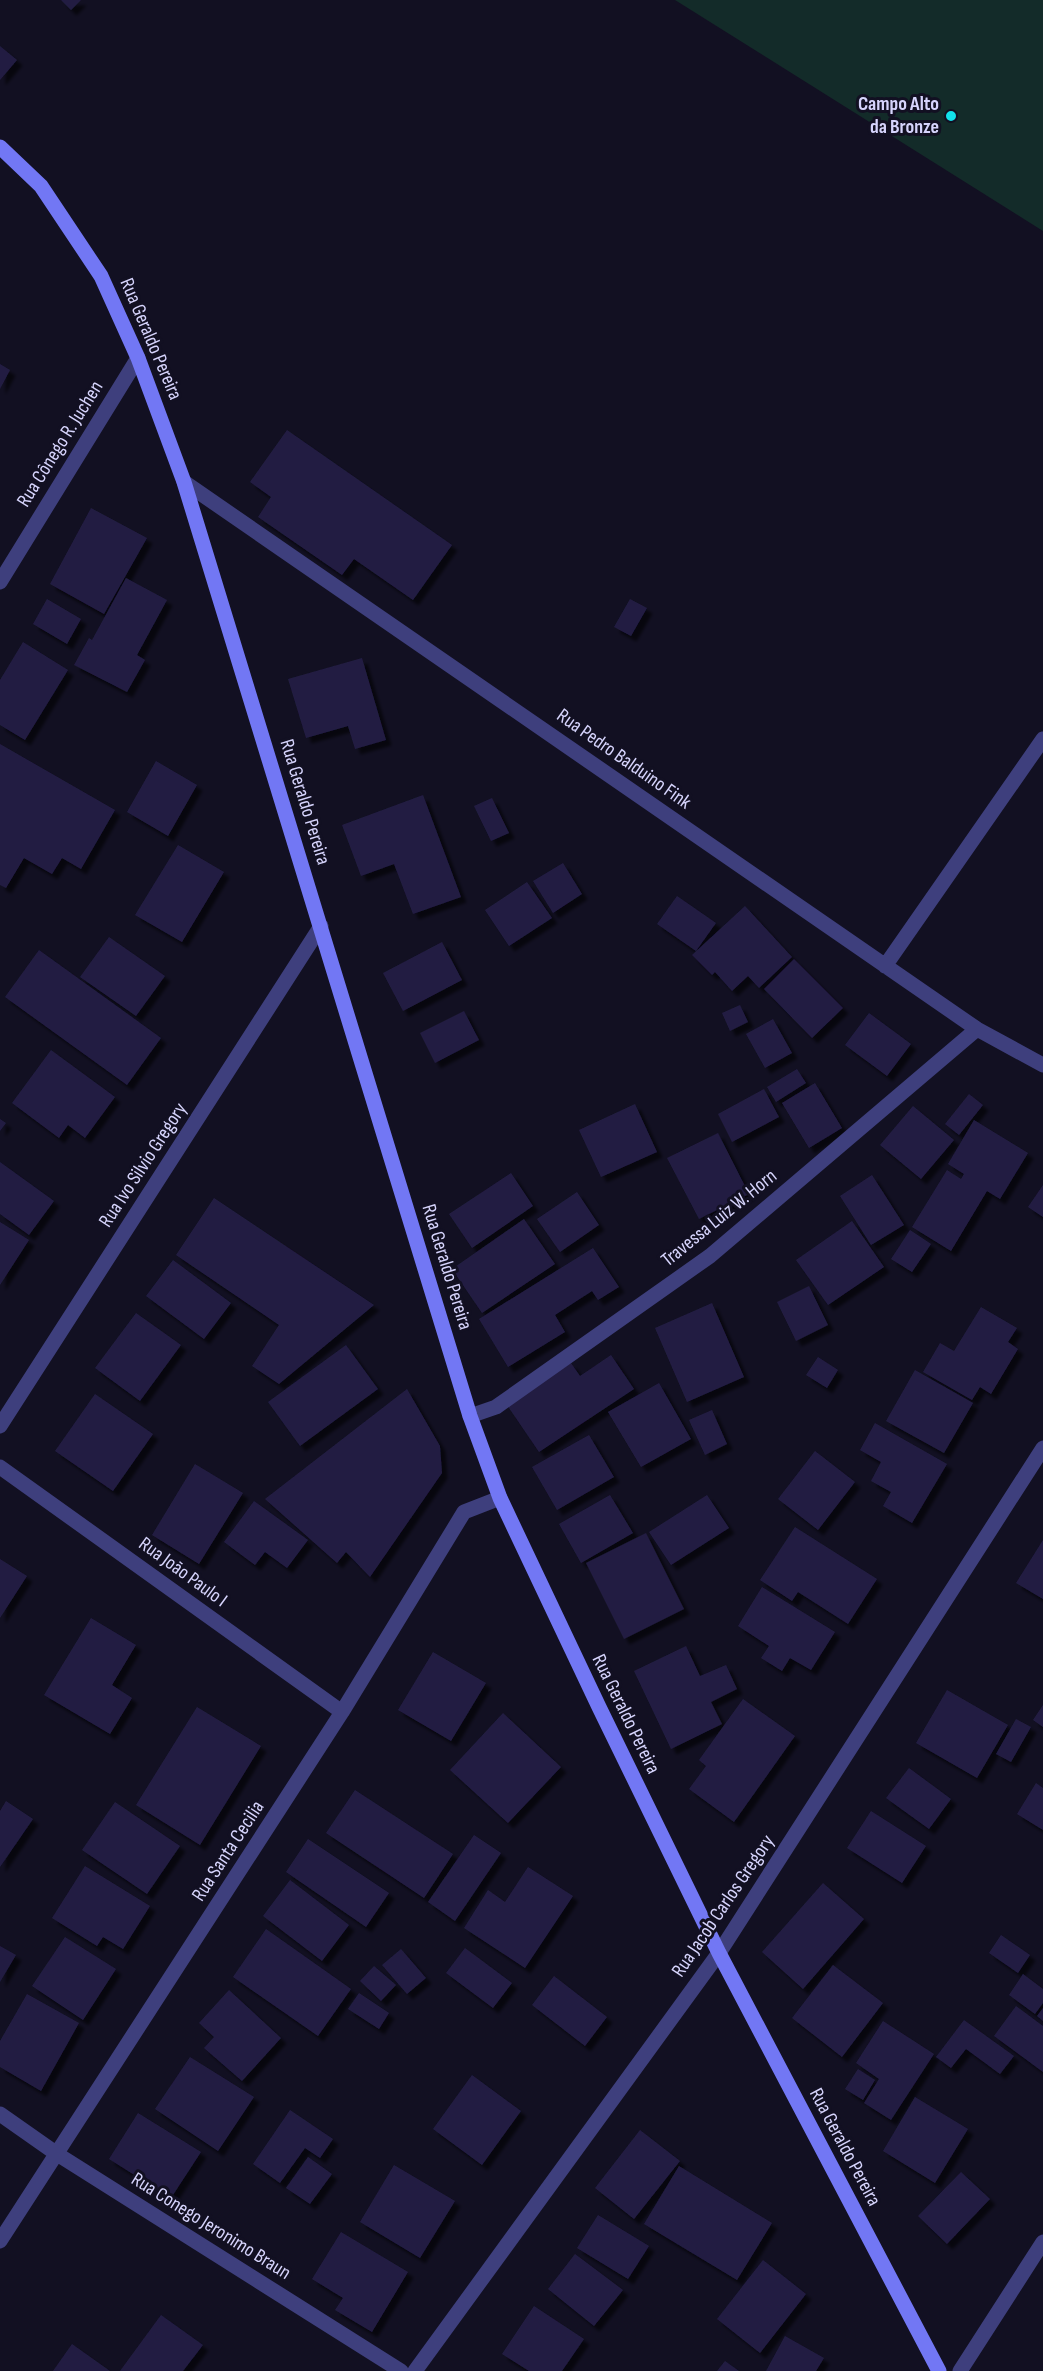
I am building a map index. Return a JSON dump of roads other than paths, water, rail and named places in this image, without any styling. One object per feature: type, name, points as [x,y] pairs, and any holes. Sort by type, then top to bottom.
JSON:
[{"type":"main road","name":"Rua Geraldo Pereira","points":[[0,147],[41,186],[101,276],[138,358],[184,482],[470,1416],[500,1498],[719,1953],[939,2371]]},
{"type":"street","name":"Rua Cônego R. Juchen","points":[[0,582],[138,358]]},
{"type":"street","name":"Rua Pedro Balduino Fink","points":[[184,482],[977,1029],[1043,1065]]},
{"type":"street","points":[[885,966],[1043,739]]},
{"type":"street","name":"Rua Ivo Silvio Gregory","points":[[0,1426],[321,926]]},
{"type":"street","name":"Travessa Luiz W. Horn","points":[[470,1416],[496,1407],[710,1256],[977,1029]]},
{"type":"street","name":"Rua Jacob Carlos Gregory","points":[[415,2371],[719,1953],[1043,1448]]},
{"type":"street","name":"Rua João Paulo I","points":[[0,1467],[342,1712]]},
{"type":"street","name":"Rua Santa Cecilia","points":[[0,2241],[342,1712],[464,1512],[500,1498]]},
{"type":"street","name":"Rua Conego Jeronimo Braun","points":[[0,2114],[57,2154],[401,2371]]},
{"type":"street","points":[[960,2371],[1043,2242]]},
{"type":"place","name":"Campo Alto da Bronze","points":[[951,116]]}]
